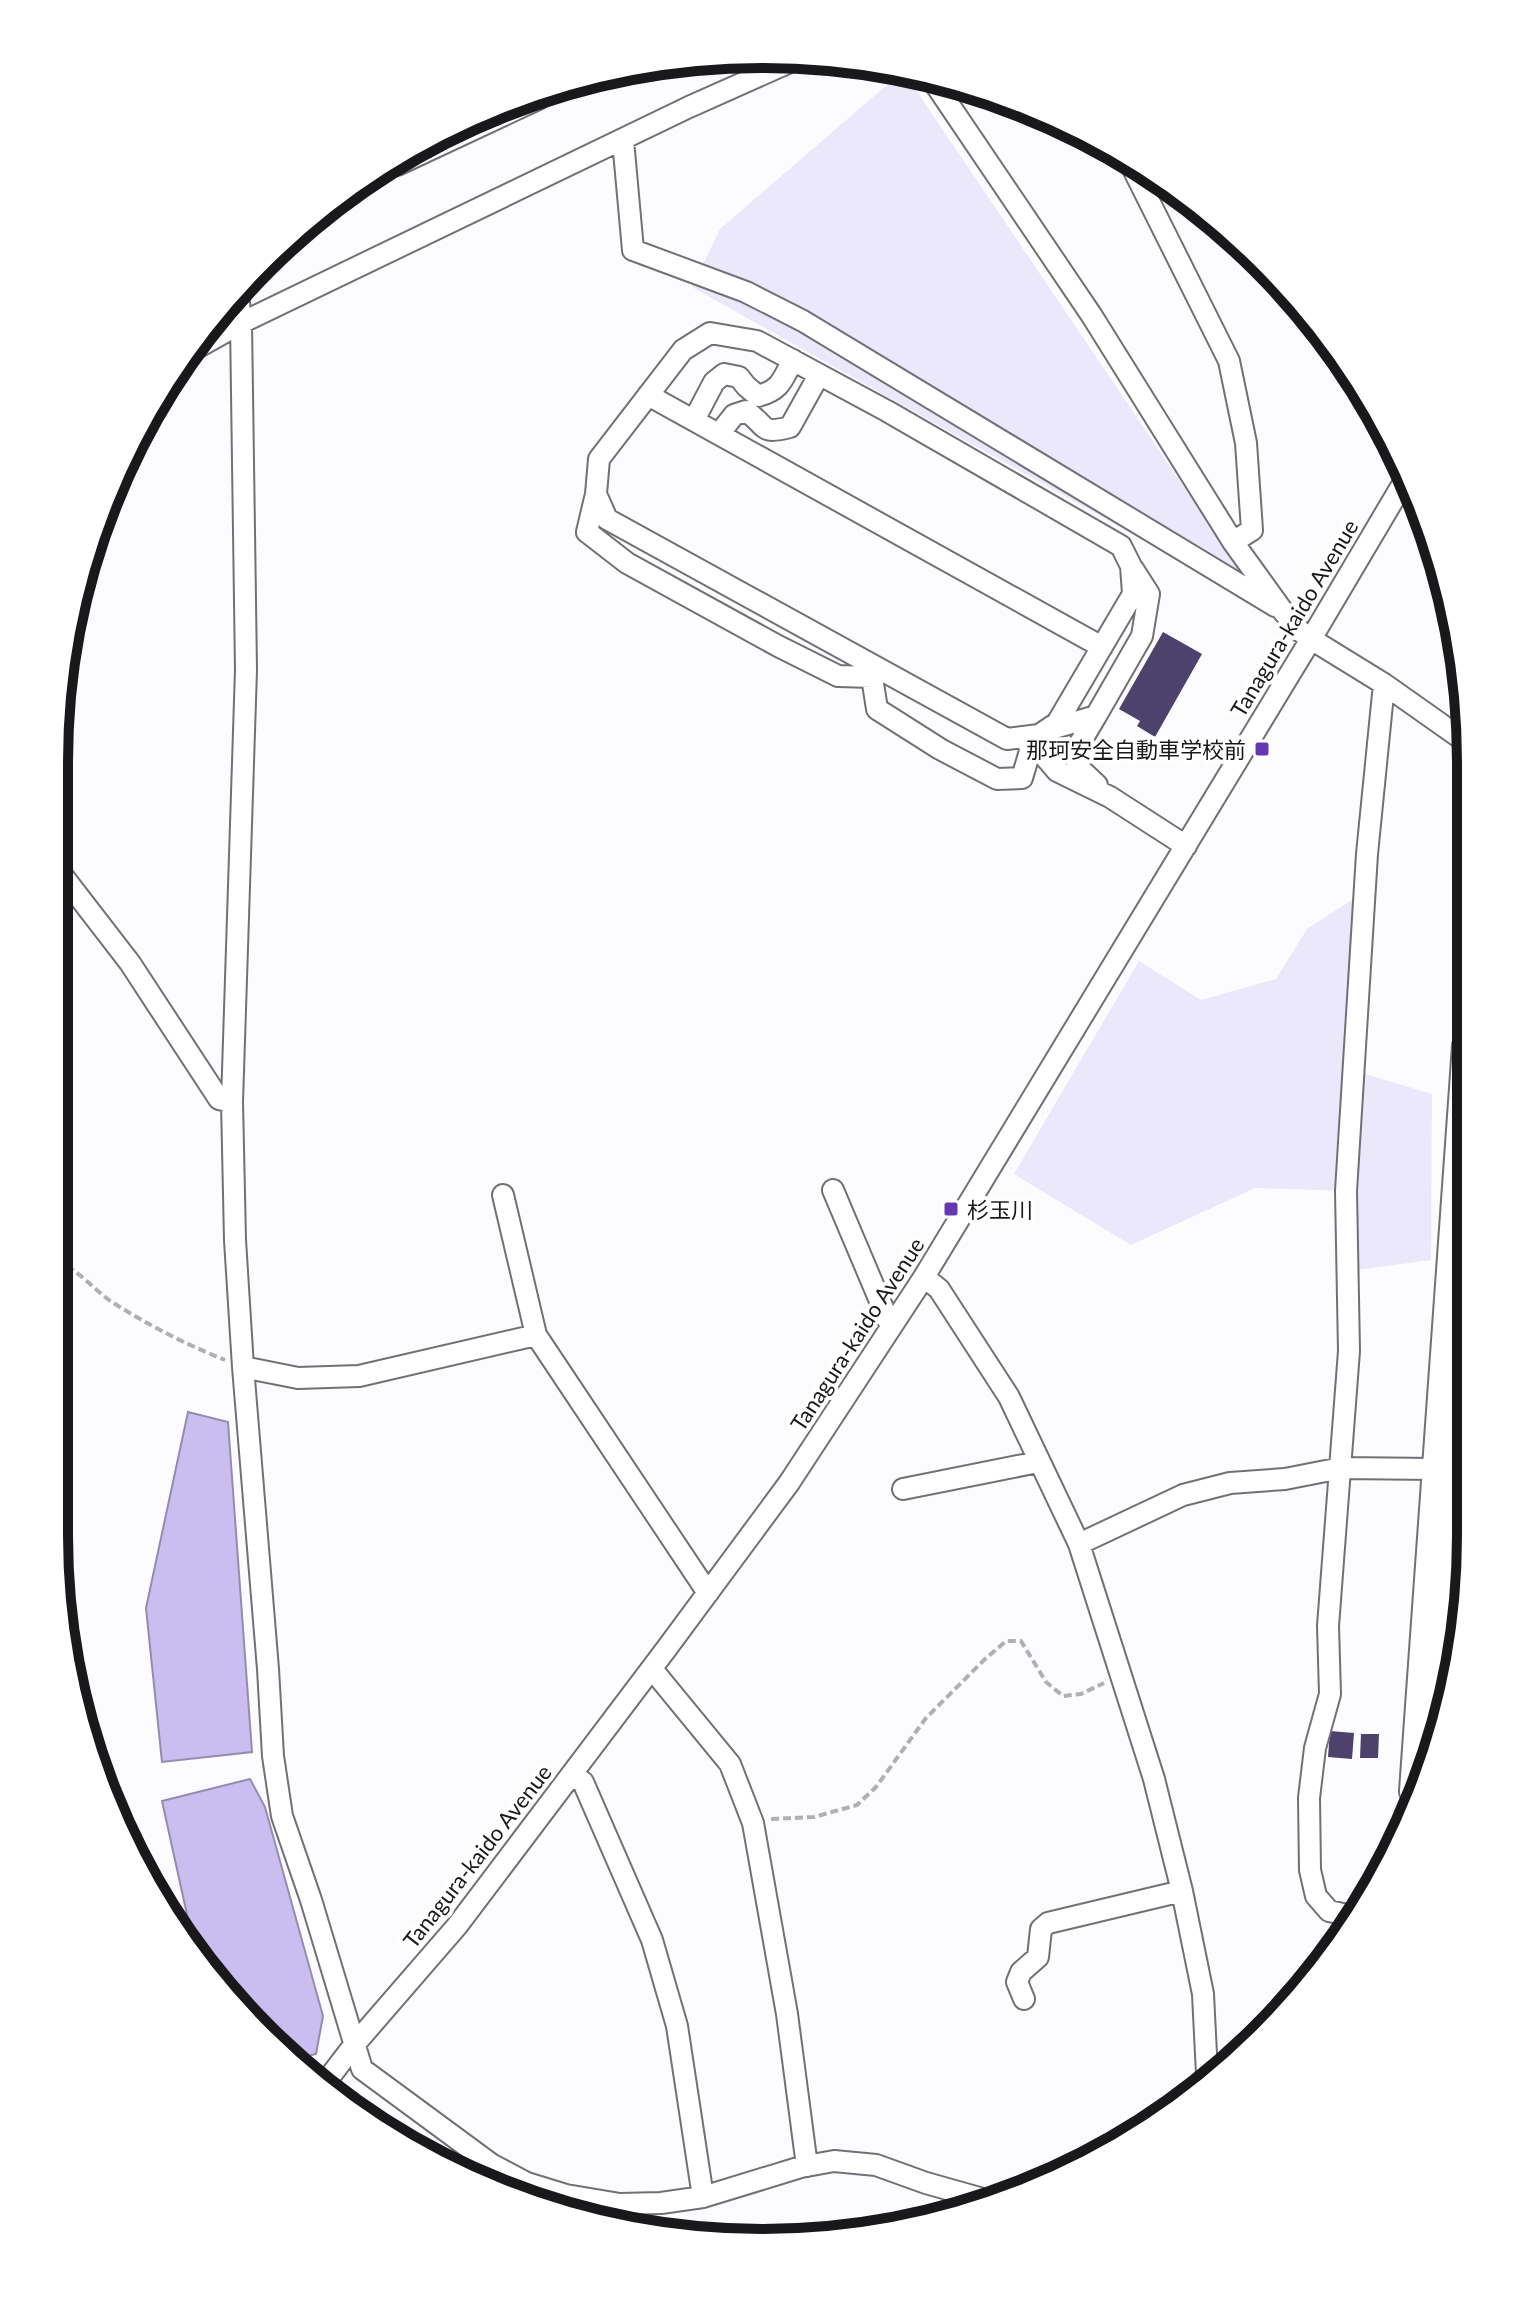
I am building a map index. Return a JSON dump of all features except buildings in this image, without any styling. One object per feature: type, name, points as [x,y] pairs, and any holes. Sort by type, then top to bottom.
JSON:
[{"type":"highway","points":[[1443,1669],[1457,1321]]},
{"type":"highway","points":[[1432,1719],[1443,1669],[1456,1561]]},
{"type":"street","points":[[213,339],[689,107],[776,68]]},
{"type":"street","points":[[940,92],[1092,316],[1233,542],[1282,610],[1311,639],[1384,684],[1456,735]]},
{"type":"street","points":[[623,140],[633,250],[746,292],[803,321],[1282,610]]},
{"type":"street","points":[[1138,179],[1229,361],[1246,443],[1252,530],[1233,542]]},
{"type":"street","points":[[239,306],[246,670],[232,1102],[235,1240],[243,1367],[273,1756],[282,1816],[362,2069],[491,2164],[527,2183],[566,2195],[620,2204],[661,2203],[703,2197],[834,2161],[876,2165],[972,2196]]},
{"type":"street","points":[[875,672],[838,676],[627,563],[587,532],[596,494],[599,459],[683,350],[710,333],[757,341],[887,411],[1121,546],[1149,594],[1142,636],[1074,753],[1079,768],[1110,797]]},
{"type":"street","points":[[694,420],[714,382],[724,374],[739,377],[758,396],[771,393],[779,386],[793,360]]},
{"type":"street","points":[[719,434],[734,415],[746,411],[772,432],[790,427],[819,375]]},
{"type":"street","points":[[648,395],[1102,647]]},
{"type":"street","name":"Tanagura-kaido Avenue","points":[[330,2077],[457,1926],[789,1483],[924,1277],[1400,488]]},
{"type":"street","points":[[596,494],[607,519],[875,672],[1007,739],[1037,734],[1096,716]]},
{"type":"street","points":[[875,672],[877,709],[940,749],[997,779],[1022,778],[1037,734],[1057,723],[1133,594],[1131,566]]},
{"type":"street","points":[[1344,1914],[1329,1911],[1316,1896],[1310,1870],[1309,1798],[1315,1748],[1330,1694],[1328,1626],[1349,1351],[1346,1175],[1367,854],[1384,684]]},
{"type":"street","points":[[1037,734],[1057,771],[1110,797],[1186,846]]},
{"type":"street","points":[[68,883],[130,963],[219,1099],[232,1102]]},
{"type":"street","points":[[833,1190],[891,1327]]},
{"type":"street","points":[[503,1195],[536,1335],[708,1593]]},
{"type":"street","points":[[924,1277],[939,1289],[1009,1397],[1079,1544],[1154,1779],[1182,1891],[1203,1994],[1207,2068]]},
{"type":"street","points":[[243,1367],[298,1378],[359,1376],[536,1335]]},
{"type":"street","points":[[903,1489],[1038,1462]]},
{"type":"street","points":[[1079,1544],[1183,1495],[1230,1483],[1285,1479],[1341,1468],[1451,1471]]},
{"type":"street","points":[[652,1669],[730,1764],[753,1823],[787,2014],[807,2166]]},
{"type":"street","points":[[571,1775],[583,1782],[652,1940],[677,2026],[703,2197]]},
{"type":"street","points":[[1024,1999],[1017,1982],[1021,1972],[1038,1957],[1041,1929],[1048,1923],[1182,1891]]},
{"type":"path","points":[[68,1266],[110,1300],[183,1343],[243,1367]]},
{"type":"path","points":[[745,1803],[773,1820],[814,1817],[857,1805],[876,1787],[926,1718],[1006,1641],[1021,1641],[1046,1682],[1063,1696],[1081,1694],[1121,1675]]},
{"type":"shaded area","points":[[892,80],[912,85],[1244,576],[1239,594],[692,287],[720,229]]},
{"type":"shaded area","points":[[1353,899],[1345,1068],[1432,1094],[1431,1260],[1357,1270],[1354,1191],[1255,1188],[1131,1245],[1014,1174],[1139,961],[1201,1000],[1276,979],[1307,929]]},
{"type":"shaded area","points":[[188,1412],[228,1422],[252,1752],[162,1762],[146,1608]]},
{"type":"shaded area","points":[[250,1779],[265,1807],[323,2016],[316,2054],[305,2057],[271,2026],[240,1992],[190,1926],[162,1801]]},
{"type":"place","name":"那珂安全自動車学校前","points":[[1262,749]]},
{"type":"place","name":"杉玉川","points":[[951,1209]]}]
